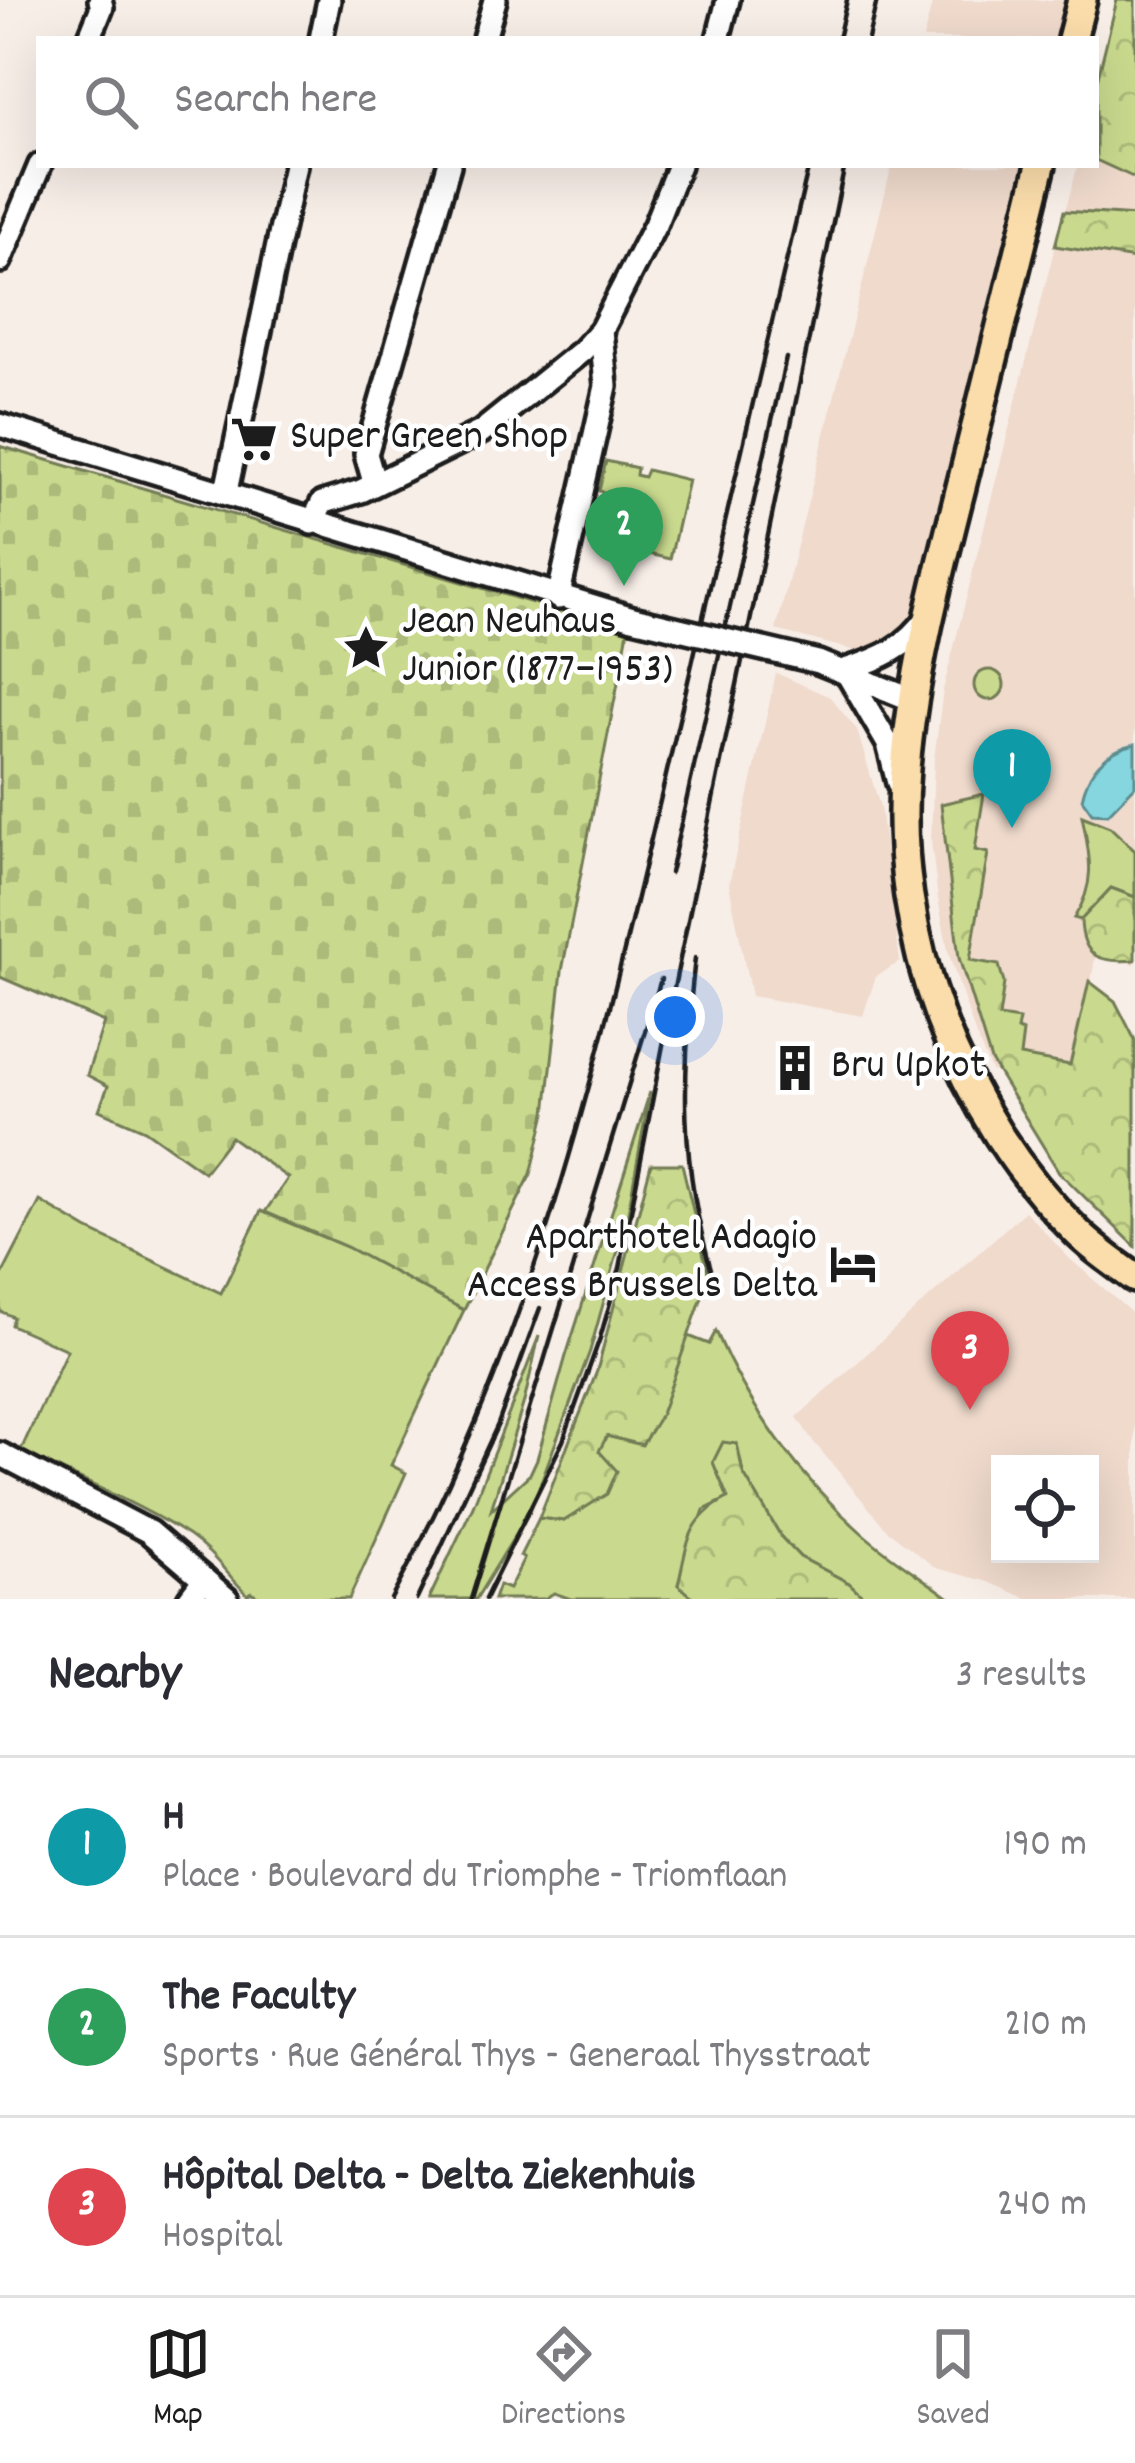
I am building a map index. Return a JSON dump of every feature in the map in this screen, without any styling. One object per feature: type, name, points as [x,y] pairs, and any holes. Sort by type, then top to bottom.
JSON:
[{"type":"main road","points":[[1073,36],[1082,0]]},
{"type":"main road","points":[[1089,36],[1098,0]]},
{"type":"main road","points":[[913,700],[926,684],[934,659],[1040,168]]},
{"type":"main road","points":[[1056,168],[929,615],[913,700],[903,808],[906,862],[920,947],[937,1006],[968,1083],[999,1138],[1039,1192],[1080,1236],[1135,1278]]},
{"type":"street","points":[[90,36],[100,0]]},
{"type":"street","points":[[322,36],[329,0]]},
{"type":"street","points":[[485,36],[495,0]]},
{"type":"street","points":[[719,36],[728,0]]},
{"type":"street","points":[[0,261],[39,168]]},
{"type":"street","points":[[226,491],[295,168]]},
{"type":"street","points":[[374,482],[366,454],[447,168]]},
{"type":"street","points":[[312,523],[322,502],[417,466],[481,432],[569,363],[601,330],[655,226],[679,168]]},
{"type":"street","points":[[558,598],[606,386],[601,330]]},
{"type":"street","points":[[0,424],[558,598],[845,670],[913,700]]},
{"type":"street","points":[[286,513],[309,494],[374,482]]},
{"type":"street","points":[[845,670],[888,655],[908,641],[929,615]]},
{"type":"street","points":[[845,670],[888,744],[903,808]]},
{"type":"street","points":[[0,1454],[149,1532],[227,1599]]},
{"type":"street","points":[[189,1599],[204,1580]]},
{"type":"shaded area","points":[[933,0],[1066,0],[1057,36],[924,36]]},
{"type":"shaded area","points":[[1135,0],[1135,964],[1095,958],[1074,1084],[991,1071],[949,955],[931,841],[943,690],[1077,168],[1099,168],[1099,85]]},
{"type":"shaded area","points":[[891,168],[1024,168],[911,631],[864,653],[776,630]]},
{"type":"shaded area","points":[[776,673],[830,697],[857,730],[880,807],[900,962],[876,976],[863,1016],[751,996],[729,884]]},
{"type":"shaded area","points":[[1025,1211],[1069,1258],[1135,1316],[1135,1599],[1028,1599],[989,1582],[936,1568],[888,1531],[797,1417]]},
{"type":"green space","points":[[1117,0],[1135,0],[1135,178],[1099,161],[1099,73]]},
{"type":"green space","points":[[1064,211],[1135,216],[1135,259],[1055,246]]},
{"type":"green space","points":[[0,446],[628,631],[562,971],[546,1113],[531,1174],[464,1310],[347,1247],[265,1212],[288,1178],[231,1137],[204,1172],[145,1130],[99,1110],[108,1086],[87,1075],[104,1022],[0,977]]},
{"type":"green space","points":[[606,461],[637,468],[636,475],[644,477],[647,470],[688,480],[670,559],[628,549],[639,502],[599,491]]},
{"type":"green space","points":[[989,670],[1000,674],[1004,685],[1000,696],[989,700],[978,696],[974,685],[978,674]]},
{"type":"green space","points":[[984,794],[975,850],[988,853],[970,960],[999,965],[1004,983],[999,1017],[1019,1020],[1017,1030],[1023,1032],[1020,1056],[1070,1065],[1089,981],[1115,1001],[1135,1040],[1135,1246],[1059,1172],[991,1061],[959,958],[941,804]]},
{"type":"green space","points":[[1082,816],[1110,827],[1135,851],[1135,897],[1111,888],[1081,920],[1074,918],[1086,893],[1090,869]]},
{"type":"green space","points":[[1111,888],[1135,897],[1135,960],[1104,959],[1085,943],[1081,920]]},
{"type":"green space","points":[[650,1092],[627,1218],[590,1351],[530,1511],[476,1599],[429,1599],[473,1506],[539,1336],[491,1510],[530,1474],[537,1459]]},
{"type":"green space","points":[[651,1164],[682,1164],[709,1277],[661,1414],[642,1445],[607,1436],[599,1451],[617,1471],[607,1494],[564,1521],[539,1518],[597,1371]]},
{"type":"green space","points":[[40,1201],[87,1229],[221,1293],[261,1211],[347,1247],[464,1310],[391,1465],[406,1473],[349,1599],[248,1595],[189,1536],[21,1450],[67,1350],[11,1325],[13,1317],[0,1311],[0,1279]]},
{"type":"green space","points":[[716,1331],[760,1414],[818,1489],[872,1542],[951,1599],[866,1599],[849,1583],[800,1557],[782,1538],[743,1473],[737,1444],[713,1462],[728,1498],[704,1510],[678,1584],[695,1599],[571,1599],[554,1593],[544,1599],[494,1599],[499,1585],[509,1589],[539,1518],[564,1521],[606,1436],[642,1444],[686,1335],[709,1344]]},
{"type":"green space","points":[[723,1442],[737,1444],[743,1473],[782,1538],[800,1557],[849,1583],[866,1599],[695,1599],[678,1585],[697,1524],[728,1498],[713,1462]]},
{"type":"water","points":[[1135,744],[1135,786],[1108,814],[1092,813],[1082,799],[1094,771],[1115,751]]},
{"type":"railway","points":[[839,36],[847,0]]},
{"type":"railway","points":[[869,36],[877,0]]},
{"type":"railway","points":[[391,1599],[484,1401],[556,1201],[639,891],[808,168]]},
{"type":"railway","points":[[485,1599],[563,1441],[620,1268],[844,168]]},
{"type":"railway","points":[[670,873],[786,358]]},
{"type":"railway","points":[[695,958],[686,1118],[694,1195],[713,1276]]},
{"type":"railway","points":[[471,1599],[661,979]]},
{"type":"railway","points":[[417,1599],[498,1424],[540,1308]]},
{"type":"place","name":"Super Green Shop","points":[[254,439]]},
{"type":"place","name":"The Faculty","points":[[624,586]]},
{"type":"place","name":"Jean Neuhaus Junior (1877–1953)","points":[[366,648]]},
{"type":"place","name":"H","points":[[1012,828]]},
{"type":"place","name":"Bru Upkot","points":[[795,1068]]},
{"type":"place","name":"Aparthotel Adagio Access Brussels Delta","points":[[853,1264]]},
{"type":"place","name":"Hôpital Delta - Delta Ziekenhuis","points":[[970,1410]]}]
